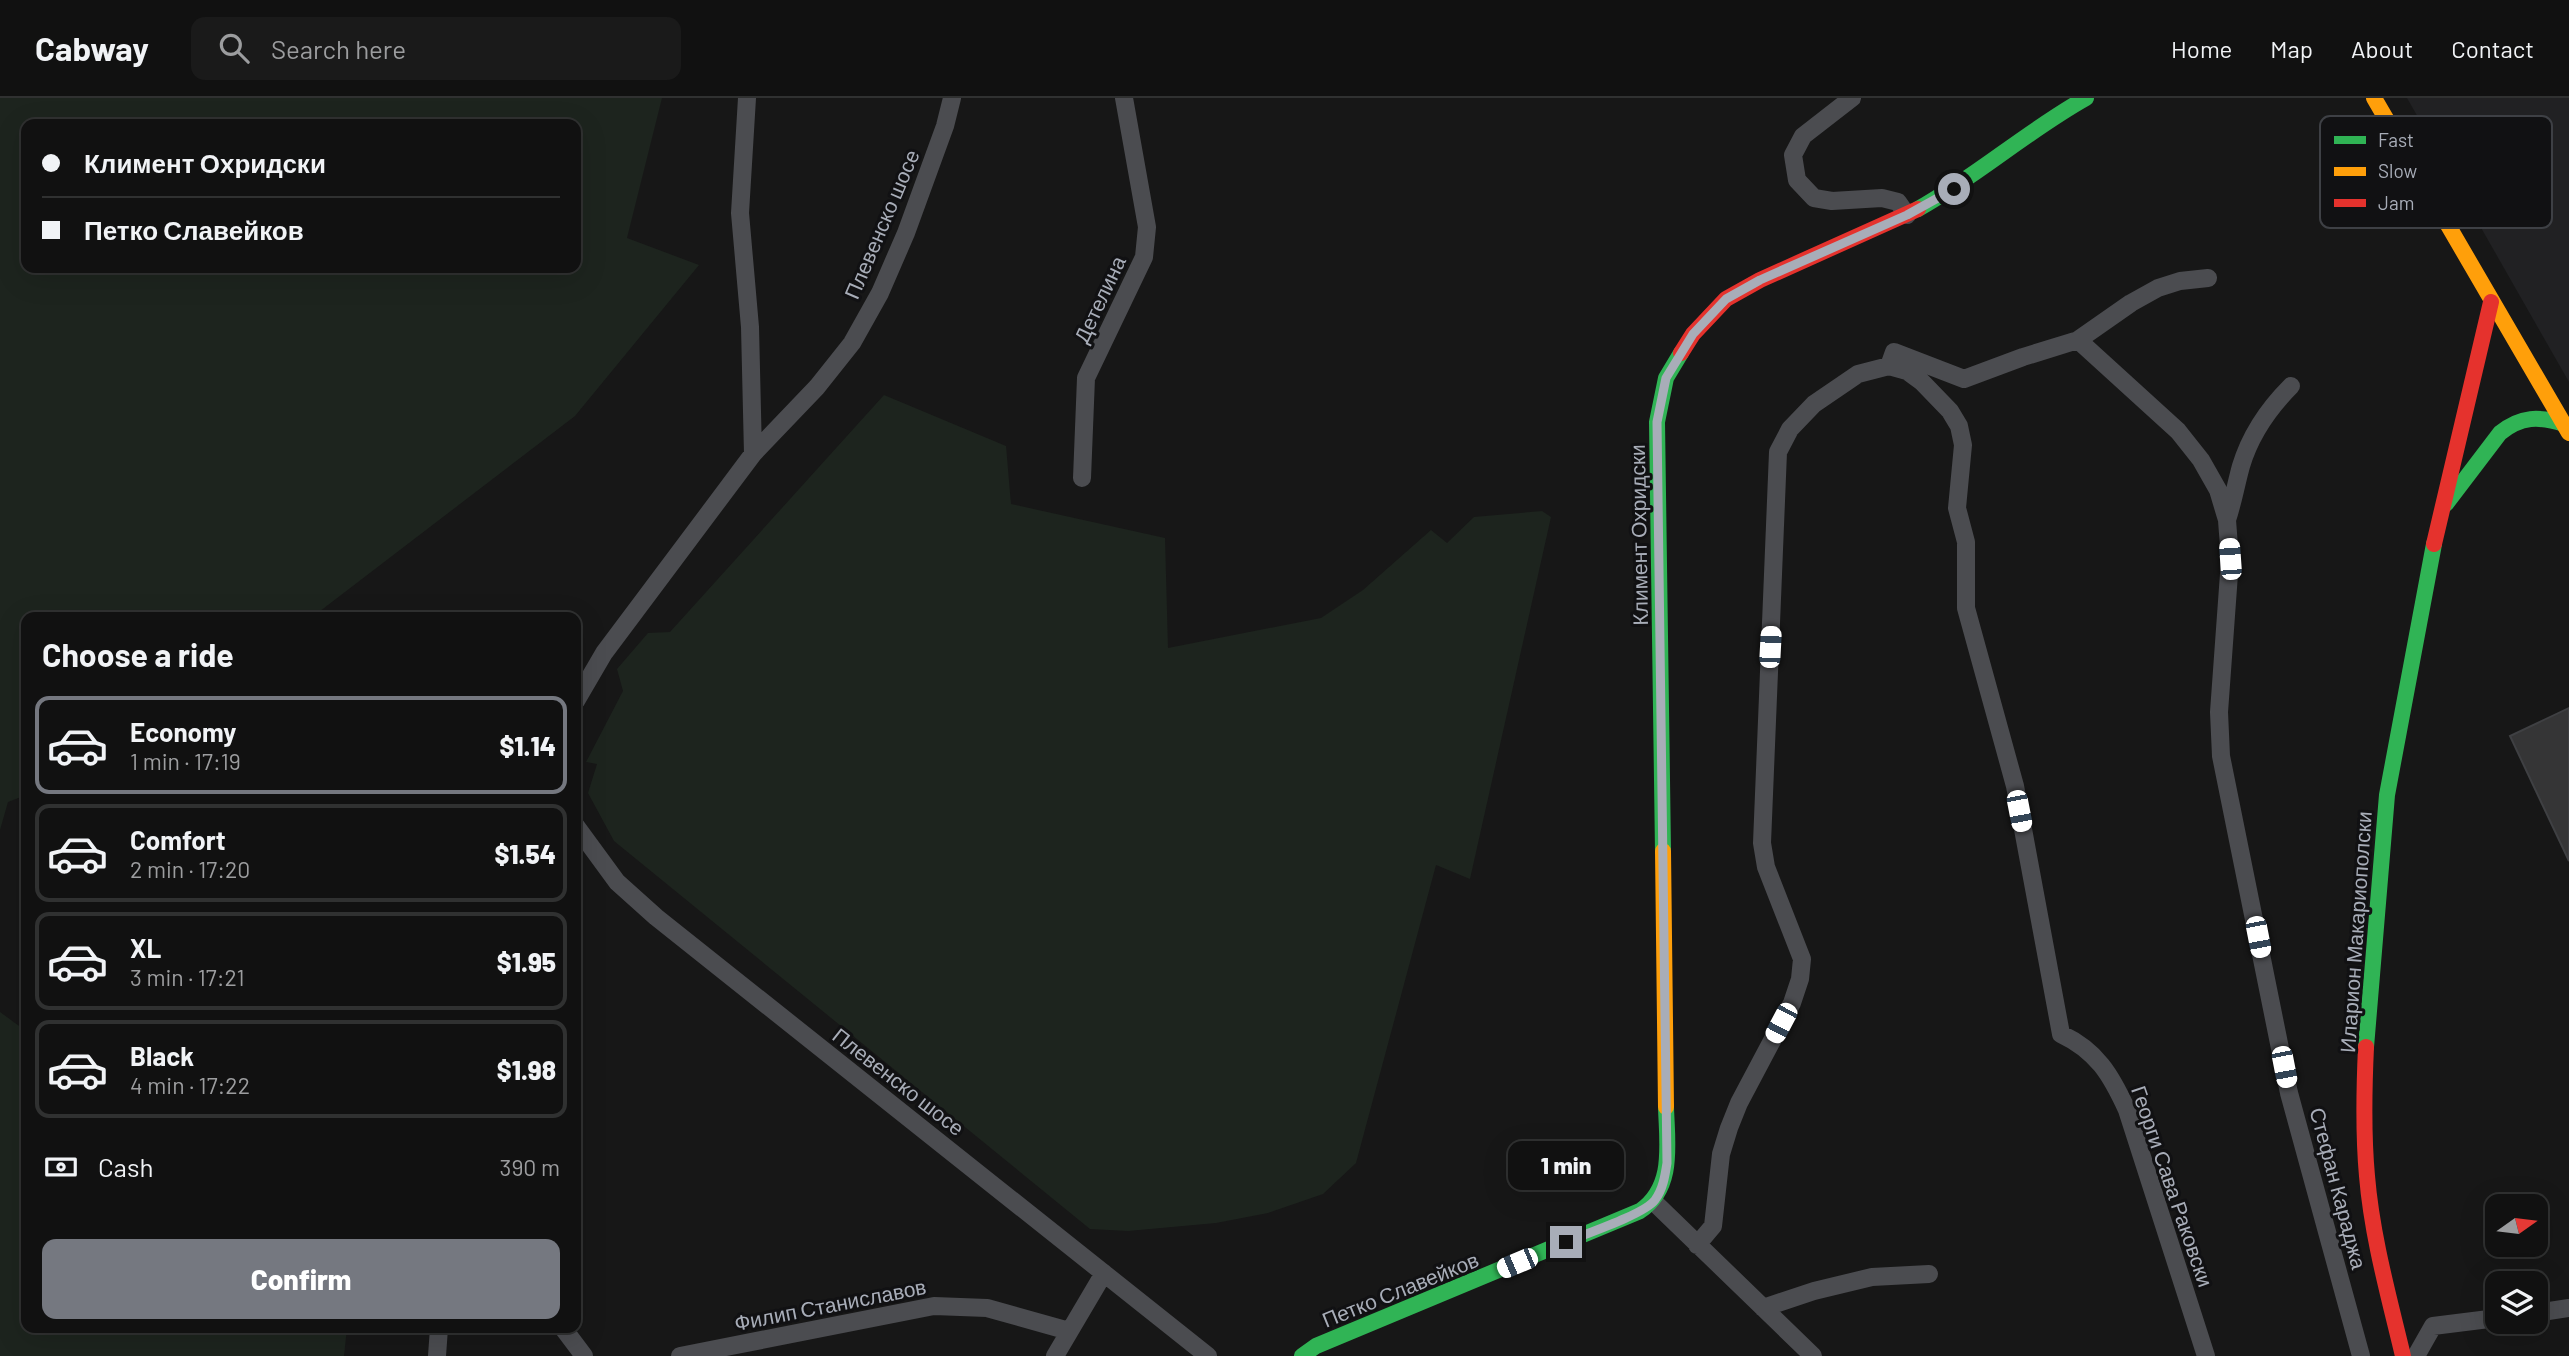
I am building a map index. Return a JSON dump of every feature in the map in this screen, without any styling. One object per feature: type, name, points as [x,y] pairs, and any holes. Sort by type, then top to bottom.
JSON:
[{"type":"street","points":[[747,98],[740,213],[750,327],[753,454]]},
{"type":"street","name":"Плевенско шосе","points":[[581,692],[604,653],[753,454],[817,387],[852,343],[880,293],[906,233],[945,127],[952,98]]},
{"type":"street","name":"Детелина","points":[[1082,478],[1086,378],[1144,257],[1147,227],[1124,98]]},
{"type":"street","points":[[1852,98],[1803,136],[1793,155],[1797,180],[1814,198],[1832,201],[1882,198],[1898,202],[1907,215]]},
{"type":"street","name":"Климент Охридски","points":[[1654,1202],[1663,1186],[1667,1163],[1657,422],[1666,378],[1693,334],[1726,299],[1760,280],[1907,215],[1954,189],[2054,116],[2086,98]]},
{"type":"street","points":[[2374,98],[2384,116]]},
{"type":"street","points":[[2449,228],[2566,428]]},
{"type":"street","points":[[1697,1245],[1713,1226],[1721,1154],[1729,1128],[1739,1103],[1792,1003],[1800,979],[1802,959],[1766,867],[1762,842],[1778,452],[1790,429],[1814,404],[1858,374],[1889,366],[1894,352],[1964,379],[2078,340],[2131,303],[2158,288],[2180,281],[2208,278]]},
{"type":"street","name":"Иларион Макариополски","points":[[2403,1356],[2377,1247],[2367,1178],[2364,1111],[2367,1032],[2387,795],[2440,513],[2491,302]]},
{"type":"street","name":"Стефан Караджа","points":[[2078,340],[2178,431],[2218,490],[2227,520],[2230,559],[2219,712],[2221,756],[2289,1093],[2361,1356]]},
{"type":"street","name":"Георги Сава Раковски","points":[[1889,366],[1907,371],[1922,382],[1950,411],[1959,426],[1963,445],[1957,509],[1966,541],[1966,608],[2015,786],[2061,1034],[2093,1055],[2111,1075],[2122,1098],[2206,1356]]},
{"type":"street","points":[[2227,520],[2242,463],[2268,410],[2291,386]]},
{"type":"street","name":"Иларион Макариополски","points":[[2440,513],[2500,433],[2509,425],[2523,418],[2537,416],[2566,428]]},
{"type":"street","name":"Плевенско шосе","points":[[581,833],[617,881],[656,917],[1208,1356]]},
{"type":"street","points":[[1654,1202],[1813,1356]]},
{"type":"street","name":"Петко Славейков","points":[[1302,1356],[1316,1346],[1640,1211],[1654,1202]]},
{"type":"street","points":[[1055,1356],[1104,1273]]},
{"type":"street","points":[[1763,1308],[1814,1291],[1872,1277],[1929,1274]]},
{"type":"street","name":"Филип Станиславов","points":[[680,1356],[934,1307],[987,1308],[1069,1331]]},
{"type":"street","points":[[2548,1311],[2569,1308]]},
{"type":"street","points":[[2416,1356],[2433,1326],[2485,1320]]},
{"type":"street","points":[[437,1356],[439,1333]]},
{"type":"street","points":[[567,1333],[584,1356]]},
{"type":"shaded area","points":[[0,98],[662,98],[627,238],[699,265],[575,416],[319,612],[21,612],[21,797],[8,802],[0,830]]},
{"type":"shaded area","points":[[2407,98],[2569,98],[2569,382],[2481,228],[2552,228],[2552,116],[2417,116]]},
{"type":"shaded area","points":[[884,395],[1006,446],[1011,504],[1165,538],[1168,648],[1321,618],[1363,590],[1431,530],[1447,543],[1474,517],[1542,511],[1551,517],[1470,879],[1436,865],[1356,1163],[1323,1194],[1268,1213],[1216,1223],[1128,1231],[1090,1229],[614,841],[588,793],[597,764],[586,762],[623,691],[617,669],[648,633],[670,632]]},
{"type":"shaded area","points":[[0,1012],[21,1027],[21,1333],[346,1333],[344,1356],[0,1356]]},
{"type":"building","points":[[2569,708],[2569,861],[2510,736]]},
{"type":"traffic: fast","points":[[1918,209],[2086,98]]},
{"type":"traffic: fast","points":[[1663,851],[1657,422],[1666,378],[1681,353]]},
{"type":"traffic: fast","points":[[2446,504],[2500,433],[2508,427],[2530,419],[2564,424]]},
{"type":"traffic: fast","points":[[2366,1047],[2387,795],[2434,544]]},
{"type":"traffic: fast","points":[[1302,1356],[1316,1346],[1640,1211],[1659,1190],[1664,1177],[1667,1150],[1666,1107]]},
{"type":"traffic: slow","points":[[2374,98],[2384,116]]},
{"type":"traffic: slow","points":[[2450,228],[2569,433]]},
{"type":"traffic: slow","points":[[1663,851],[1666,1107]]},
{"type":"traffic: jam","points":[[1681,353],[1693,334],[1726,299],[1760,280],[1918,209]]},
{"type":"traffic: jam","points":[[2434,544],[2491,302]]},
{"type":"traffic: jam","points":[[2366,1047],[2364,1128],[2369,1199],[2403,1356]]},
{"type":"route","points":[[1566,1242],[1640,1211],[1654,1202],[1663,1186],[1667,1163],[1657,422],[1666,378],[1693,334],[1726,299],[1760,280],[1907,215],[1954,189]]}]
